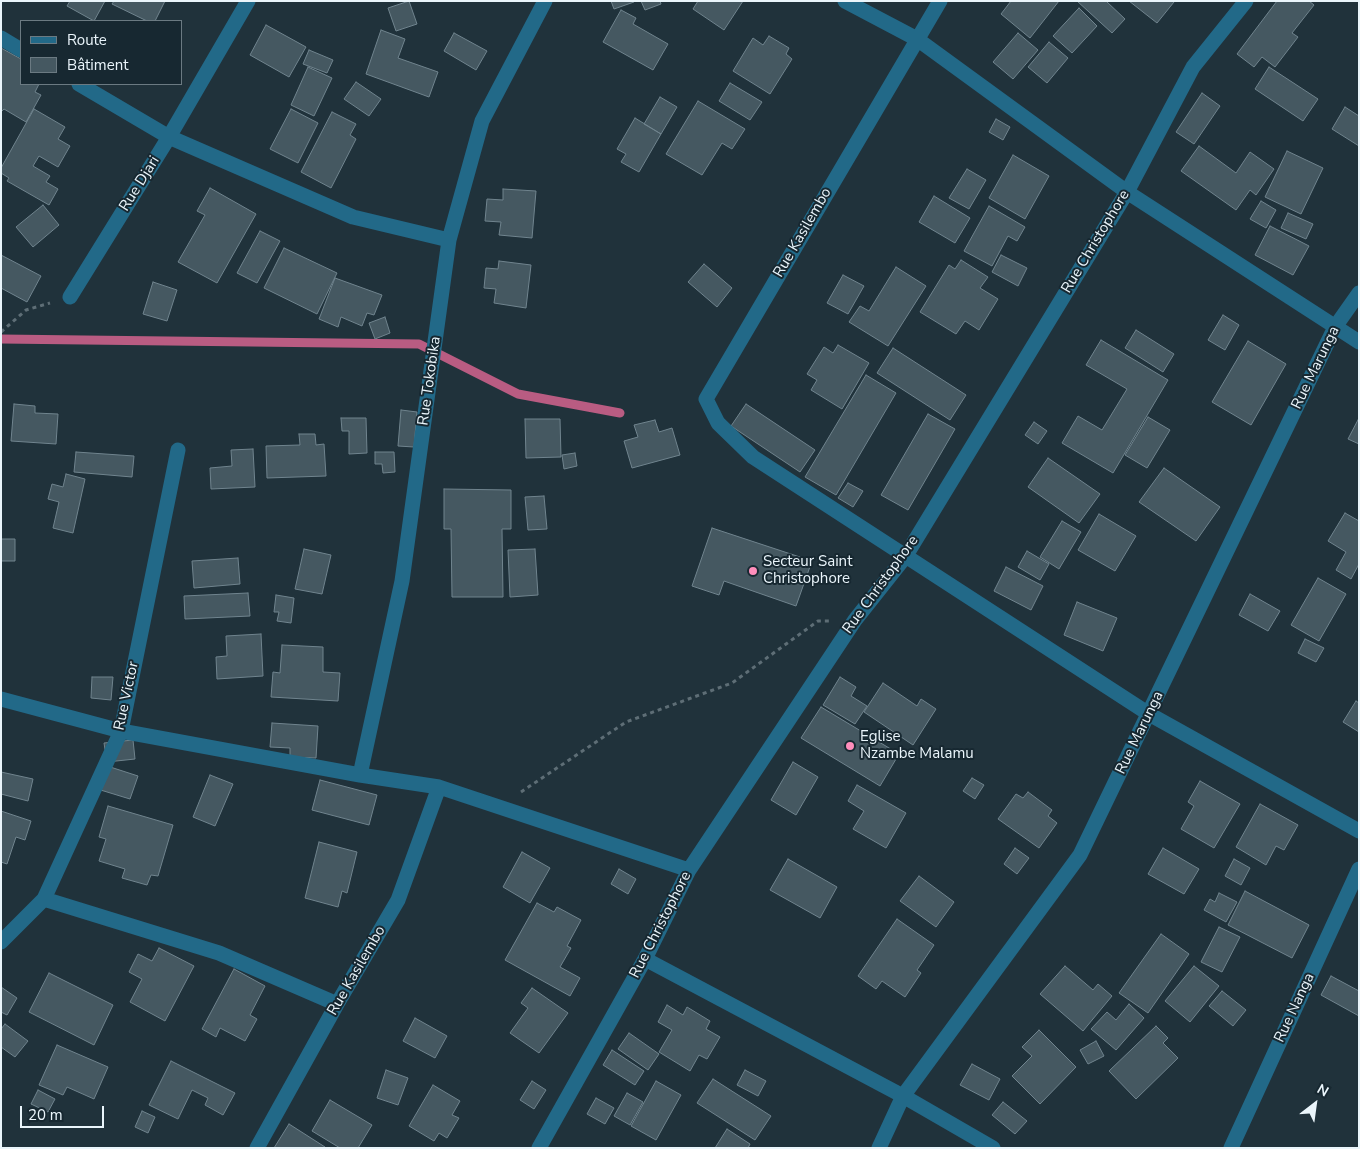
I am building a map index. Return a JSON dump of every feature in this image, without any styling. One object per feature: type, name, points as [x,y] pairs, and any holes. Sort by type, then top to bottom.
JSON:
[{"type":"street","name":"Rue Djari","points":[[70,297],[169,137],[248,1]]},
{"type":"street","name":"Rue Tokobika","points":[[360,775],[402,581],[449,240],[482,120],[545,1]]},
{"type":"street","points":[[845,1],[917,39],[1126,192],[1359,342]]},
{"type":"street","name":"Rue Kasilembo","points":[[905,557],[752,457],[718,423],[706,399],[940,1]]},
{"type":"street","name":"Rue Christophore","points":[[543,1146],[645,959],[689,870],[855,620],[905,557],[1126,192],[1193,67],[1246,1]]},
{"type":"street","points":[[1,38],[20,49]]},
{"type":"street","points":[[81,85],[169,137],[353,217],[449,240]]},
{"type":"street","name":"Rue Marunga","points":[[879,1148],[904,1096],[1080,855],[1335,327],[1359,293]]},
{"type":"street","name":"Rue Victor","points":[[1,942],[44,899],[121,731],[178,450]]},
{"type":"street","points":[[905,557],[1149,714],[1359,831]]},
{"type":"street","points":[[1,699],[121,731],[360,775],[439,787],[689,870]]},
{"type":"street","name":"Rue Kasilembo","points":[[258,1148],[336,1004],[398,900],[439,787]]},
{"type":"street","name":"Rue Nanga","points":[[1231,1148],[1359,869]]},
{"type":"street","points":[[44,899],[218,953],[336,1004]]},
{"type":"street","points":[[645,959],[904,1096],[993,1148]]},
{"type":"path","points":[[1,332],[26,310],[70,297]]},
{"type":"path","points":[[499,806],[626,722],[732,683],[818,622],[855,620]]},
{"type":"building","points":[[70,1],[105,1],[95,20],[67,6]]},
{"type":"building","points":[[114,1],[165,1],[156,20],[145,20],[112,4]]},
{"type":"building","points":[[409,1],[417,24],[396,31],[388,8]]},
{"type":"building","points":[[611,1],[634,1],[634,2],[614,9]]},
{"type":"building","points":[[641,1],[660,1],[661,4],[645,10]]},
{"type":"building","points":[[698,1],[743,1],[724,30],[693,9]]},
{"type":"building","points":[[1011,1],[1059,1],[1030,38],[1001,14]]},
{"type":"building","points":[[1077,1],[1106,1],[1125,19],[1112,33]]},
{"type":"building","points":[[1129,1],[1173,1],[1174,2],[1157,23]]},
{"type":"building","points":[[1277,1],[1309,1],[1314,5],[1292,33],[1298,37],[1275,67],[1262,57],[1254,67],[1237,54]]},
{"type":"building","points":[[1079,8],[1097,26],[1072,53],[1053,36]]},
{"type":"building","points":[[621,10],[636,18],[633,24],[668,44],[653,70],[603,42]]},
{"type":"building","points":[[266,25],[306,47],[289,77],[250,55]]},
{"type":"building","points":[[381,30],[405,39],[398,58],[438,72],[429,97],[366,74]]},
{"type":"building","points":[[454,33],[487,51],[476,70],[444,51]]},
{"type":"building","points":[[1018,33],[1038,50],[1013,79],[993,62]]},
{"type":"building","points":[[769,36],[789,48],[786,54],[792,59],[770,94],[733,71],[753,38],[763,45]]},
{"type":"building","points":[[1049,42],[1068,58],[1047,83],[1028,67]]},
{"type":"building","points":[[1,48],[20,58],[20,85],[38,85],[35,92],[41,95],[26,122],[4,109],[1,112]]},
{"type":"building","points":[[309,50],[333,60],[327,73],[303,64]]},
{"type":"building","points":[[308,67],[332,78],[314,116],[291,105]]},
{"type":"building","points":[[1269,67],[1318,99],[1303,121],[1255,89]]},
{"type":"building","points":[[356,82],[381,99],[369,116],[344,99]]},
{"type":"building","points":[[730,83],[762,102],[750,120],[719,101]]},
{"type":"building","points":[[1202,93],[1220,106],[1194,144],[1176,132]]},
{"type":"building","points":[[660,97],[677,107],[661,134],[644,124]]},
{"type":"building","points":[[698,101],[745,129],[732,149],[722,143],[702,175],[666,154]]},
{"type":"building","points":[[1345,107],[1359,116],[1359,146],[1332,129]]},
{"type":"building","points":[[34,109],[65,127],[58,139],[70,146],[58,167],[39,156],[33,166],[50,176],[46,182],[58,189],[49,205],[7,181],[9,178],[1,173],[1,168]]},
{"type":"building","points":[[291,109],[318,123],[298,163],[270,149]]},
{"type":"building","points":[[332,112],[356,124],[350,135],[356,139],[331,188],[301,172]]},
{"type":"building","points":[[635,118],[661,134],[639,172],[621,162],[626,154],[617,149]]},
{"type":"building","points":[[996,119],[1010,127],[1003,140],[989,132]]},
{"type":"building","points":[[1199,146],[1236,173],[1250,152],[1274,169],[1256,195],[1250,190],[1236,210],[1181,171]]},
{"type":"building","points":[[1287,151],[1323,168],[1301,214],[1265,197]]},
{"type":"building","points":[[1013,155],[1049,176],[1025,219],[989,198]]},
{"type":"building","points":[[967,169],[986,180],[969,209],[949,198]]},
{"type":"building","points":[[210,188],[256,214],[217,283],[178,262],[205,215],[197,211]]},
{"type":"building","points":[[503,189],[536,191],[532,238],[499,235],[501,222],[485,221],[487,199],[503,200]]},
{"type":"building","points":[[934,196],[970,218],[955,243],[919,222]]},
{"type":"building","points":[[1261,201],[1276,210],[1266,228],[1250,219]]},
{"type":"building","points":[[43,205],[59,225],[33,247],[16,227]]},
{"type":"building","points":[[989,206],[1025,227],[1017,241],[1008,236],[992,266],[964,251]]},
{"type":"building","points":[[1288,213],[1313,224],[1306,239],[1281,228]]},
{"type":"building","points":[[1270,226],[1309,246],[1293,275],[1255,255]]},
{"type":"building","points":[[260,231],[280,241],[257,283],[237,273]]},
{"type":"building","points":[[284,248],[337,273],[317,314],[264,288]]},
{"type":"building","points":[[1,255],[41,276],[27,302],[1,288]]},
{"type":"building","points":[[1001,255],[1027,268],[1018,286],[992,272]]},
{"type":"building","points":[[961,260],[988,277],[980,288],[998,299],[979,330],[965,321],[956,334],[920,312],[949,265],[955,269]]},
{"type":"building","points":[[499,261],[531,265],[526,308],[494,303],[496,289],[484,288],[486,268],[498,269]]},
{"type":"building","points":[[704,264],[732,288],[717,307],[688,282]]},
{"type":"building","points":[[896,267],[926,286],[888,346],[849,322],[860,306],[869,311]]},
{"type":"building","points":[[843,275],[864,286],[848,314],[827,303]]},
{"type":"building","points":[[335,278],[382,295],[374,315],[367,313],[362,326],[341,317],[338,327],[319,319]]},
{"type":"building","points":[[153,282],[177,290],[167,321],[143,314]]},
{"type":"building","points":[[1223,315],[1239,325],[1225,350],[1208,340]]},
{"type":"building","points":[[385,317],[390,333],[375,339],[369,323]]},
{"type":"building","points":[[1136,330],[1174,354],[1163,372],[1125,348]]},
{"type":"building","points":[[1101,340],[1168,380],[1113,473],[1062,443],[1078,416],[1102,430],[1127,389],[1086,365]]},
{"type":"building","points":[[1248,341],[1286,364],[1251,425],[1212,402]]},
{"type":"building","points":[[838,345],[869,363],[842,409],[811,390],[817,380],[807,374],[824,347],[833,353]]},
{"type":"building","points":[[893,348],[966,395],[950,420],[877,373]]},
{"type":"building","points":[[866,375],[896,393],[836,495],[805,477]]},
{"type":"building","points":[[14,404],[35,406],[35,413],[58,414],[56,444],[11,441]]},
{"type":"building","points":[[746,404],[815,450],[800,472],[731,426]]},
{"type":"building","points":[[401,410],[417,412],[414,447],[398,446]]},
{"type":"building","points":[[928,414],[955,429],[908,510],[881,495]]},
{"type":"building","points":[[1148,417],[1170,430],[1147,468],[1125,455]]},
{"type":"building","points":[[341,418],[366,418],[367,453],[349,454],[349,431],[342,431]]},
{"type":"building","points":[[1359,418],[1359,444],[1348,439]]},
{"type":"building","points":[[525,419],[560,419],[561,457],[526,458]]},
{"type":"building","points":[[655,420],[659,432],[672,428],[680,455],[632,468],[624,441],[638,437],[634,425]]},
{"type":"building","points":[[1034,422],[1047,431],[1038,444],[1025,435]]},
{"type":"building","points":[[299,434],[315,434],[316,445],[324,444],[326,476],[267,478],[266,446],[300,445]]},
{"type":"building","points":[[253,449],[255,487],[211,489],[210,468],[232,466],[231,450]]},
{"type":"building","points":[[76,452],[134,456],[132,477],[74,472]]},
{"type":"building","points":[[375,452],[394,452],[395,472],[383,473],[382,464],[375,464]]},
{"type":"building","points":[[575,453],[577,466],[564,469],[562,455]]},
{"type":"building","points":[[1048,458],[1100,494],[1079,523],[1028,487]]},
{"type":"building","points":[[1164,468],[1220,507],[1196,541],[1139,502]]},
{"type":"building","points":[[66,474],[85,479],[73,533],[53,528],[59,502],[48,499],[52,484],[63,487]]},
{"type":"building","points":[[848,483],[863,491],[853,507],[838,498]]},
{"type":"building","points":[[444,489],[511,490],[511,529],[502,529],[503,597],[452,597],[451,529],[444,529]]},
{"type":"building","points":[[544,496],[547,529],[528,530],[525,497]]},
{"type":"building","points":[[1345,513],[1359,521],[1359,564],[1351,579],[1336,570],[1346,552],[1328,541]]},
{"type":"building","points":[[1099,514],[1136,536],[1115,571],[1078,550]]},
{"type":"building","points":[[1062,521],[1081,532],[1059,569],[1040,557]]},
{"type":"building","name":"Secteur Saint Christophore","points":[[712,528],[812,561],[796,606],[724,581],[719,595],[692,586]]},
{"type":"building","points":[[1,539],[15,539],[15,561],[1,561]]},
{"type":"building","points":[[304,549],[331,555],[322,594],[295,589]]},
{"type":"building","points":[[535,549],[538,595],[510,597],[508,550]]},
{"type":"building","points":[[1027,551],[1049,564],[1040,580],[1018,567]]},
{"type":"building","points":[[238,558],[240,584],[194,588],[192,561]]},
{"type":"building","points":[[1006,567],[1043,586],[1031,610],[994,591]]},
{"type":"building","points":[[1318,578],[1346,594],[1319,641],[1291,625]]},
{"type":"building","points":[[248,593],[250,616],[185,619],[184,596]]},
{"type":"building","points":[[1250,594],[1280,611],[1268,631],[1239,615]]},
{"type":"building","points":[[276,595],[294,598],[291,623],[277,621],[279,612],[274,612]]},
{"type":"building","points":[[1077,602],[1117,618],[1103,651],[1064,635]]},
{"type":"building","points":[[261,634],[263,676],[217,679],[216,657],[227,656],[226,636]]},
{"type":"building","points":[[1305,639],[1324,648],[1316,662],[1298,653]]},
{"type":"building","points":[[282,645],[323,647],[323,672],[340,673],[338,701],[271,697],[273,672],[280,673]]},
{"type":"building","points":[[92,677],[113,677],[111,700],[91,698]]},
{"type":"building","points":[[840,677],[856,687],[851,696],[867,706],[855,724],[823,705]]},
{"type":"building","points":[[883,683],[917,706],[921,699],[936,709],[913,745],[864,712]]},
{"type":"building","points":[[1356,701],[1359,703],[1359,732],[1343,722]]},
{"type":"building","name":"Eglise Nzambe Malamu","points":[[821,707],[899,754],[880,786],[801,738]]},
{"type":"building","points":[[272,723],[318,726],[316,758],[290,757],[290,748],[270,747]]},
{"type":"building","points":[[133,740],[135,759],[107,762],[104,743]]},
{"type":"building","points":[[793,762],[818,777],[796,815],[771,800]]},
{"type":"building","points":[[101,764],[138,776],[130,799],[94,788]]},
{"type":"building","points":[[1,772],[33,779],[28,801],[1,794]]},
{"type":"building","points":[[210,775],[233,784],[215,826],[193,817]]},
{"type":"building","points":[[972,778],[984,785],[975,799],[963,791]]},
{"type":"building","points":[[320,780],[377,795],[369,825],[312,810]]},
{"type":"building","points":[[1200,781],[1240,804],[1214,848],[1181,829],[1194,806],[1188,802]]},
{"type":"building","points":[[857,785],[906,813],[886,848],[853,829],[864,811],[848,801]]},
{"type":"building","points":[[1028,792],[1052,810],[1048,816],[1057,823],[1039,848],[998,819],[1016,794],[1023,798]]},
{"type":"building","points":[[1260,804],[1298,825],[1284,850],[1276,846],[1266,865],[1236,847]]},
{"type":"building","points":[[108,806],[173,825],[158,876],[151,875],[147,885],[122,878],[125,869],[99,861],[106,839],[99,837]]},
{"type":"building","points":[[1,811],[31,821],[25,840],[16,837],[7,864],[1,862]]},
{"type":"building","points":[[319,842],[357,852],[347,893],[342,891],[338,907],[305,898]]},
{"type":"building","points":[[1015,848],[1029,858],[1017,874],[1004,864]]},
{"type":"building","points":[[1163,848],[1199,869],[1184,894],[1148,874]]},
{"type":"building","points":[[522,852],[550,868],[530,903],[503,887]]},
{"type":"building","points":[[788,859],[837,887],[820,918],[770,890]]},
{"type":"building","points":[[1234,859],[1250,868],[1241,885],[1225,876]]},
{"type":"building","points":[[619,869],[636,879],[628,894],[611,884]]},
{"type":"building","points":[[919,876],[954,902],[936,927],[900,901]]},
{"type":"building","points":[[1245,891],[1309,925],[1292,958],[1228,925]]},
{"type":"building","points":[[1219,893],[1237,902],[1226,922],[1204,910],[1210,899],[1215,902]]},
{"type":"building","points":[[537,903],[554,912],[557,907],[581,920],[567,946],[571,948],[560,967],[580,978],[570,996],[505,960]]},
{"type":"building","points":[[897,919],[934,945],[917,970],[921,973],[905,997],[882,981],[876,989],[858,976]]},
{"type":"building","points":[[1219,927],[1240,937],[1222,972],[1201,962]]},
{"type":"building","points":[[1161,934],[1189,954],[1148,1013],[1119,993]]},
{"type":"building","points":[[159,948],[194,966],[165,1021],[130,1002],[142,979],[129,972],[138,954],[152,961]]},
{"type":"building","points":[[1065,966],[1093,990],[1098,984],[1112,996],[1083,1031],[1040,994]]},
{"type":"building","points":[[1194,966],[1219,986],[1190,1022],[1165,1001]]},
{"type":"building","points":[[234,969],[265,986],[250,1015],[257,1019],[245,1041],[220,1028],[216,1037],[202,1029]]},
{"type":"building","points":[[49,973],[113,1005],[94,1045],[29,1012]]},
{"type":"building","points":[[1331,976],[1359,991],[1359,1016],[1321,995]]},
{"type":"building","points":[[1,987],[17,998],[7,1015],[1,1012]]},
{"type":"building","points":[[532,988],[568,1013],[539,1053],[510,1033],[528,1008],[521,1003]]},
{"type":"building","points":[[1222,991],[1246,1010],[1233,1026],[1209,1006]]},
{"type":"building","points":[[1129,1004],[1144,1018],[1116,1050],[1091,1029],[1107,1012],[1116,1020]]},
{"type":"building","points":[[667,1005],[683,1015],[687,1007],[710,1021],[706,1029],[720,1037],[707,1059],[699,1055],[690,1071],[659,1052],[672,1030],[658,1022]]},
{"type":"building","points":[[415,1018],[447,1036],[435,1058],[403,1041]]},
{"type":"building","points":[[5,1024],[28,1041],[15,1057],[1,1047],[1,1029]]},
{"type":"building","points":[[1156,1026],[1168,1038],[1163,1043],[1178,1058],[1136,1099],[1109,1071]]},
{"type":"building","points":[[1039,1030],[1076,1067],[1040,1104],[1012,1076],[1032,1056],[1022,1047]]},
{"type":"building","points":[[629,1033],[659,1054],[648,1070],[618,1049]]},
{"type":"building","points":[[1096,1041],[1104,1056],[1088,1064],[1080,1050]]},
{"type":"building","points":[[57,1045],[108,1067],[94,1099],[67,1087],[63,1095],[39,1085]]},
{"type":"building","points":[[612,1050],[644,1071],[635,1085],[603,1065]]},
{"type":"building","points":[[171,1061],[235,1093],[223,1115],[205,1105],[208,1098],[192,1090],[178,1119],[149,1105]]},
{"type":"building","points":[[972,1064],[1000,1079],[989,1100],[960,1085]]},
{"type":"building","points":[[386,1070],[408,1078],[398,1105],[377,1098]]},
{"type":"building","points":[[745,1070],[766,1081],[758,1096],[737,1085]]},
{"type":"building","points":[[713,1079],[771,1116],[755,1140],[697,1103]]},
{"type":"building","points":[[532,1081],[546,1090],[534,1109],[520,1100]]},
{"type":"building","points":[[656,1081],[681,1095],[656,1140],[631,1126]]},
{"type":"building","points":[[433,1085],[460,1101],[452,1115],[459,1118],[447,1138],[439,1133],[434,1141],[409,1126]]},
{"type":"building","points":[[38,1090],[55,1099],[48,1112],[31,1104]]},
{"type":"building","points":[[627,1093],[643,1102],[630,1125],[614,1116]]},
{"type":"building","points":[[596,1098],[614,1108],[605,1124],[587,1114]]},
{"type":"building","points":[[330,1100],[372,1125],[358,1148],[340,1148],[312,1131]]},
{"type":"building","points":[[1003,1102],[1027,1121],[1015,1134],[992,1115]]},
{"type":"building","points":[[142,1111],[155,1117],[148,1133],[135,1127]]},
{"type":"building","points":[[289,1124],[325,1147],[274,1148]]},
{"type":"building","points":[[727,1129],[750,1144],[748,1148],[715,1148]]},
{"type":"waterway","points":[[1,339],[419,344],[518,394],[620,413]]},
{"type":"place","name":"Secteur Saint Christophore","points":[[753,571]]},
{"type":"place","name":"Eglise Nzambe Malamu","points":[[850,746]]}]
